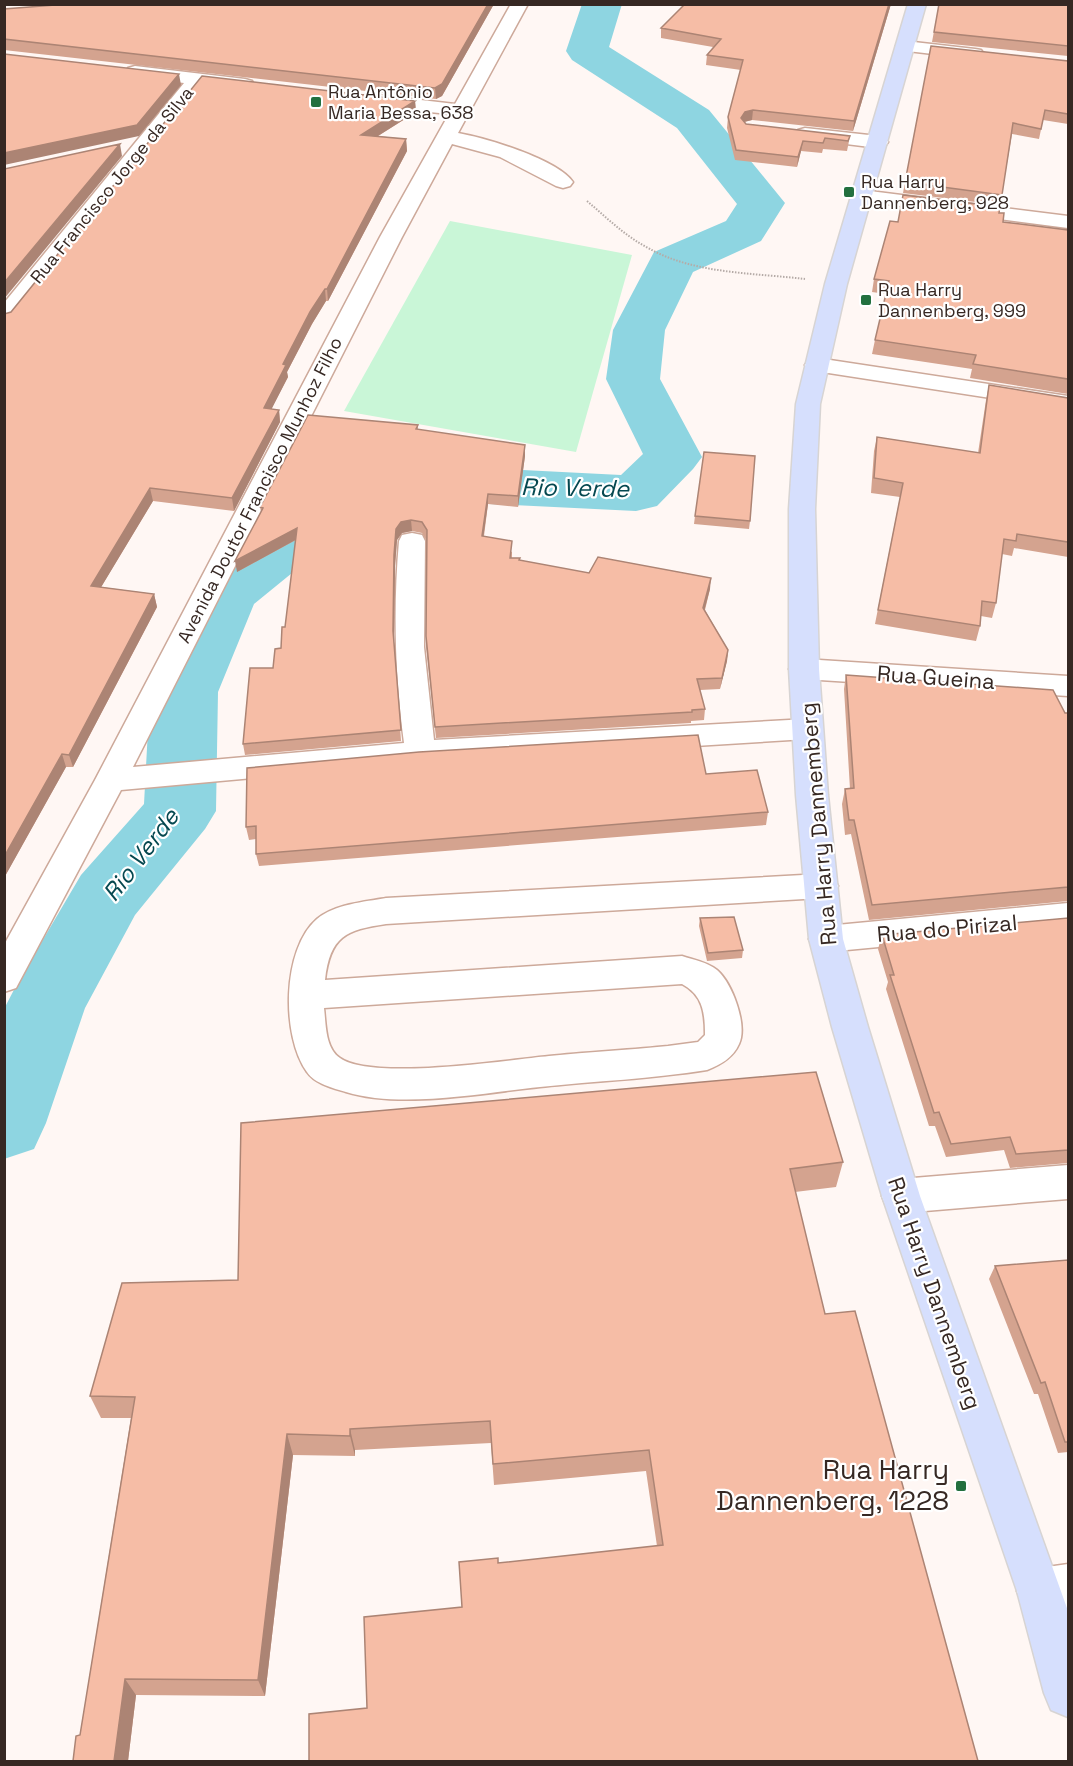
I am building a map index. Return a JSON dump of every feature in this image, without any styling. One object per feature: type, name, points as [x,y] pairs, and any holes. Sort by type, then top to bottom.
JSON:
[{"type":"main road","name":"Rua Harry Dannemberg","points":[[917,4],[836,284],[808,404],[802,509],[804,669],[821,886],[826,939],[901,1196],[1054,1589],[1068,1692]]},
{"type":"street","name":"Avenida Doutor Francisco Munhoz Filho","points":[[4,978],[111,780],[391,237],[461,110],[513,5]]},
{"type":"street","points":[[905,46],[992,56]]},
{"type":"street","points":[[121,70],[262,87]]},
{"type":"street","name":"Rua Francisco Jorge da Silva","points":[[4,318],[197,80]]},
{"type":"street","points":[[356,98],[461,110]]},
{"type":"street","points":[[787,132],[878,142]]},
{"type":"street","points":[[446,137],[486,144],[500,149],[536,165],[563,182]]},
{"type":"street","points":[[121,148],[144,143]]},
{"type":"street","points":[[862,196],[1068,222]]},
{"type":"street","points":[[817,365],[1068,403]]},
{"type":"street","points":[[412,541],[409,575],[409,637],[420,752]]},
{"type":"street","name":"Rua Gueina","points":[[804,669],[1068,686]]},
{"type":"street","points":[[111,780],[420,752],[807,729]]},
{"type":"street","points":[[307,995],[682,970],[698,972],[710,982],[717,998],[723,1025],[723,1041],[707,1056],[445,1080],[383,1083],[350,1079],[328,1070],[316,1060],[309,1029],[307,995],[309,971],[322,933],[333,923],[357,915],[446,906],[821,886]]},
{"type":"street","name":"Rua do Pirizal","points":[[826,939],[1068,916]]},
{"type":"street","points":[[901,1196],[1068,1182]]},
{"type":"path","points":[[563,182],[633,238],[662,255],[705,265],[836,284]]},
{"type":"green space","points":[[450,221],[632,255],[576,452],[344,411]]},
{"type":"building","points":[[68,4],[488,4],[442,84],[435,88],[4,39],[4,9]]},
{"type":"building","points":[[685,4],[889,4],[854,121],[753,110],[745,112],[741,118],[746,124],[850,136],[848,141],[825,138],[823,143],[803,141],[798,157],[736,150],[728,117],[743,60],[707,55],[721,39],[661,28]]},
{"type":"building","points":[[939,4],[1068,4],[1068,46],[934,32]]},
{"type":"building","points":[[931,46],[1068,61],[1068,114],[1045,110],[1041,129],[1013,123],[1002,195],[905,182]]},
{"type":"building","points":[[4,54],[179,74],[137,125],[4,153]]},
{"type":"building","points":[[202,76],[415,101],[361,135],[406,139],[327,289],[310,312],[283,364],[286,365],[264,408],[279,410],[232,498],[150,488],[91,586],[154,594],[69,755],[62,754],[4,857],[4,314],[11,312]]},
{"type":"building","points":[[120,144],[4,283],[4,169]]},
{"type":"building","points":[[903,195],[1000,207],[999,213],[1004,213],[1003,222],[1068,230],[1068,379],[973,364],[976,355],[875,340],[889,281],[874,279],[890,221],[898,222]]},
{"type":"building","points":[[989,385],[1068,398],[1068,542],[1017,534],[1016,541],[1004,539],[996,603],[982,601],[980,626],[878,610],[903,483],[874,478],[877,437],[980,453]]},
{"type":"building","points":[[308,415],[418,425],[416,429],[525,445],[518,496],[488,494],[482,536],[512,541],[510,558],[520,558],[519,560],[589,573],[598,557],[711,578],[703,608],[728,650],[722,678],[697,679],[705,709],[692,710],[692,712],[435,727],[426,636],[427,530],[422,522],[411,520],[401,522],[396,529],[394,555],[393,631],[401,730],[243,744],[250,668],[273,668],[275,649],[281,648],[297,528],[235,561]]},
{"type":"building","points":[[704,452],[755,456],[750,521],[695,516]]},
{"type":"building","points":[[846,675],[1053,690],[1065,713],[1068,713],[1068,887],[872,905],[854,820],[849,820],[845,789],[854,788]]},
{"type":"building","points":[[698,735],[706,774],[757,770],[768,812],[256,854],[256,826],[246,827],[247,768],[419,752]]},
{"type":"building","points":[[734,917],[743,950],[708,953],[700,918]]},
{"type":"building","points":[[1068,918],[1068,1150],[1016,1154],[1010,1137],[951,1144],[939,1112],[934,1113],[890,975],[894,975],[882,935]]},
{"type":"building","points":[[816,1072],[843,1162],[790,1169],[825,1314],[855,1311],[978,1761],[309,1761],[309,1714],[367,1708],[364,1617],[462,1607],[459,1562],[498,1558],[498,1563],[663,1545],[649,1450],[493,1464],[490,1421],[350,1429],[350,1436],[287,1434],[258,1680],[125,1679],[114,1761],[73,1761],[76,1736],[80,1735],[135,1397],[90,1396],[122,1283],[238,1280],[241,1123]]},
{"type":"building","points":[[1068,1260],[1068,1442],[1065,1442],[1045,1382],[1041,1383],[995,1266]]},
{"type":"waterway","name":"Rio Verde","points":[[4,1123],[46,1005],[108,895],[180,811],[184,692],[226,594],[325,516],[424,483],[636,493],[673,457],[633,379],[639,330],[672,263],[744,231],[761,203],[693,119],[587,51],[602,4]]},
{"type":"place","name":"Rua Antônio Maria Bessa, 638","points":[[316,102]]},
{"type":"place","name":"Rua Harry Dannenberg, 928","points":[[849,192]]},
{"type":"place","name":"Rua Harry Dannenberg, 999","points":[[866,300]]},
{"type":"place","name":"Rua Harry Dannenberg, 1228","points":[[961,1486]]}]
